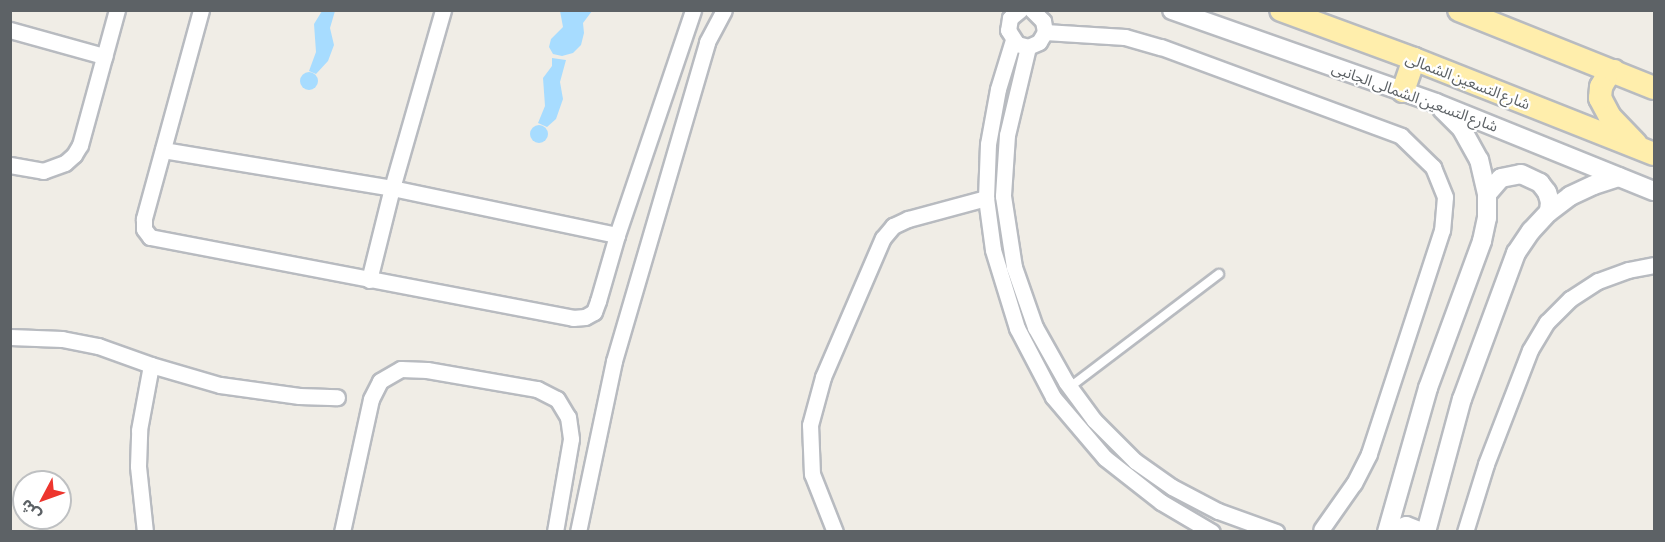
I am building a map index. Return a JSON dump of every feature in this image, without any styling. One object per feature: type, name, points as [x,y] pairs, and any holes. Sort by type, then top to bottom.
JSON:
[{"type":"main road","name":"شارع التسعين الشمالى","points":[[1281,10],[1414,59],[1647,151]]},
{"type":"main road","points":[[1459,10],[1654,88]]},
{"type":"main road","points":[[1403,91],[1414,59]]},
{"type":"main road","points":[[1614,71],[1601,87],[1600,98],[1610,117],[1647,151]]},
{"type":"street","points":[[10,165],[43,171],[65,164],[74,155],[80,145],[117,10]]},
{"type":"street","points":[[201,10],[144,219],[144,229],[150,237],[573,318],[585,317],[594,312],[617,235],[693,10]]},
{"type":"street","points":[[369,280],[392,188],[443,10]]},
{"type":"street","points":[[578,531],[614,361],[707,42],[724,10]]},
{"type":"street","name":"شارع التسعين الشمالى الجانبى","points":[[1172,10],[1436,103],[1654,191]]},
{"type":"street","points":[[1014,12],[1008,30],[1012,40],[998,89],[988,144],[986,198],[993,250],[1017,328],[1053,396],[1105,458],[1161,502],[1212,531]]},
{"type":"street","points":[[1038,12],[1045,32]]},
{"type":"street","points":[[10,30],[104,56]]},
{"type":"street","points":[[1012,40],[1028,46],[1039,42],[1045,32]]},
{"type":"street","points":[[1045,32],[1125,37],[1161,47],[1401,136],[1433,167],[1444,197],[1442,230],[1369,454],[1354,483],[1318,531]]},
{"type":"street","points":[[1028,46],[1006,135],[1004,196],[1014,267],[1035,327],[1070,387],[1094,420],[1135,461],[1173,487],[1218,511],[1276,531]]},
{"type":"street","points":[[1388,531],[1428,388],[1482,241],[1487,218],[1487,194],[1479,160],[1462,129],[1436,103]]},
{"type":"street","points":[[163,150],[392,188],[617,235]]},
{"type":"street","points":[[1487,194],[1501,178],[1521,174],[1540,183],[1547,192],[1550,202],[1549,212]]},
{"type":"street","points":[[1388,531],[1406,526],[1424,531],[1462,399],[1516,253],[1531,231],[1549,212],[1586,188],[1619,177]]},
{"type":"street","points":[[835,531],[827,518],[812,474],[810,425],[823,377],[882,238],[893,226],[908,219],[986,198]]},
{"type":"street","points":[[1465,531],[1486,464],[1530,350],[1547,322],[1570,299],[1598,281],[1628,270],[1654,266]]},
{"type":"street","points":[[10,337],[62,339],[89,344],[220,385],[299,396],[337,397]]},
{"type":"street","points":[[145,531],[138,457],[151,365]]},
{"type":"street","points":[[342,531],[371,399],[380,381],[401,369],[427,369],[537,389],[556,399],[568,417],[571,439],[555,531]]},
{"type":"lane","points":[[1070,387],[1219,274]]},
{"type":"water","points":[[322,11],[335,11],[330,28],[334,45],[328,61],[316,74],[309,71],[316,52],[314,24]]},
{"type":"water","points":[[560,11],[592,11],[583,23],[584,33],[581,45],[573,53],[562,56],[553,54],[549,47],[551,39],[563,27]]},
{"type":"water","points":[[552,58],[566,60],[560,82],[563,99],[556,119],[547,127],[538,123],[545,106],[543,78],[552,66]]},
{"type":"water","points":[[309,72],[315,75],[318,81],[315,87],[309,90],[303,87],[300,81],[303,75]]},
{"type":"water","points":[[539,125],[545,128],[548,134],[545,140],[539,143],[533,140],[530,134],[533,128]]}]
